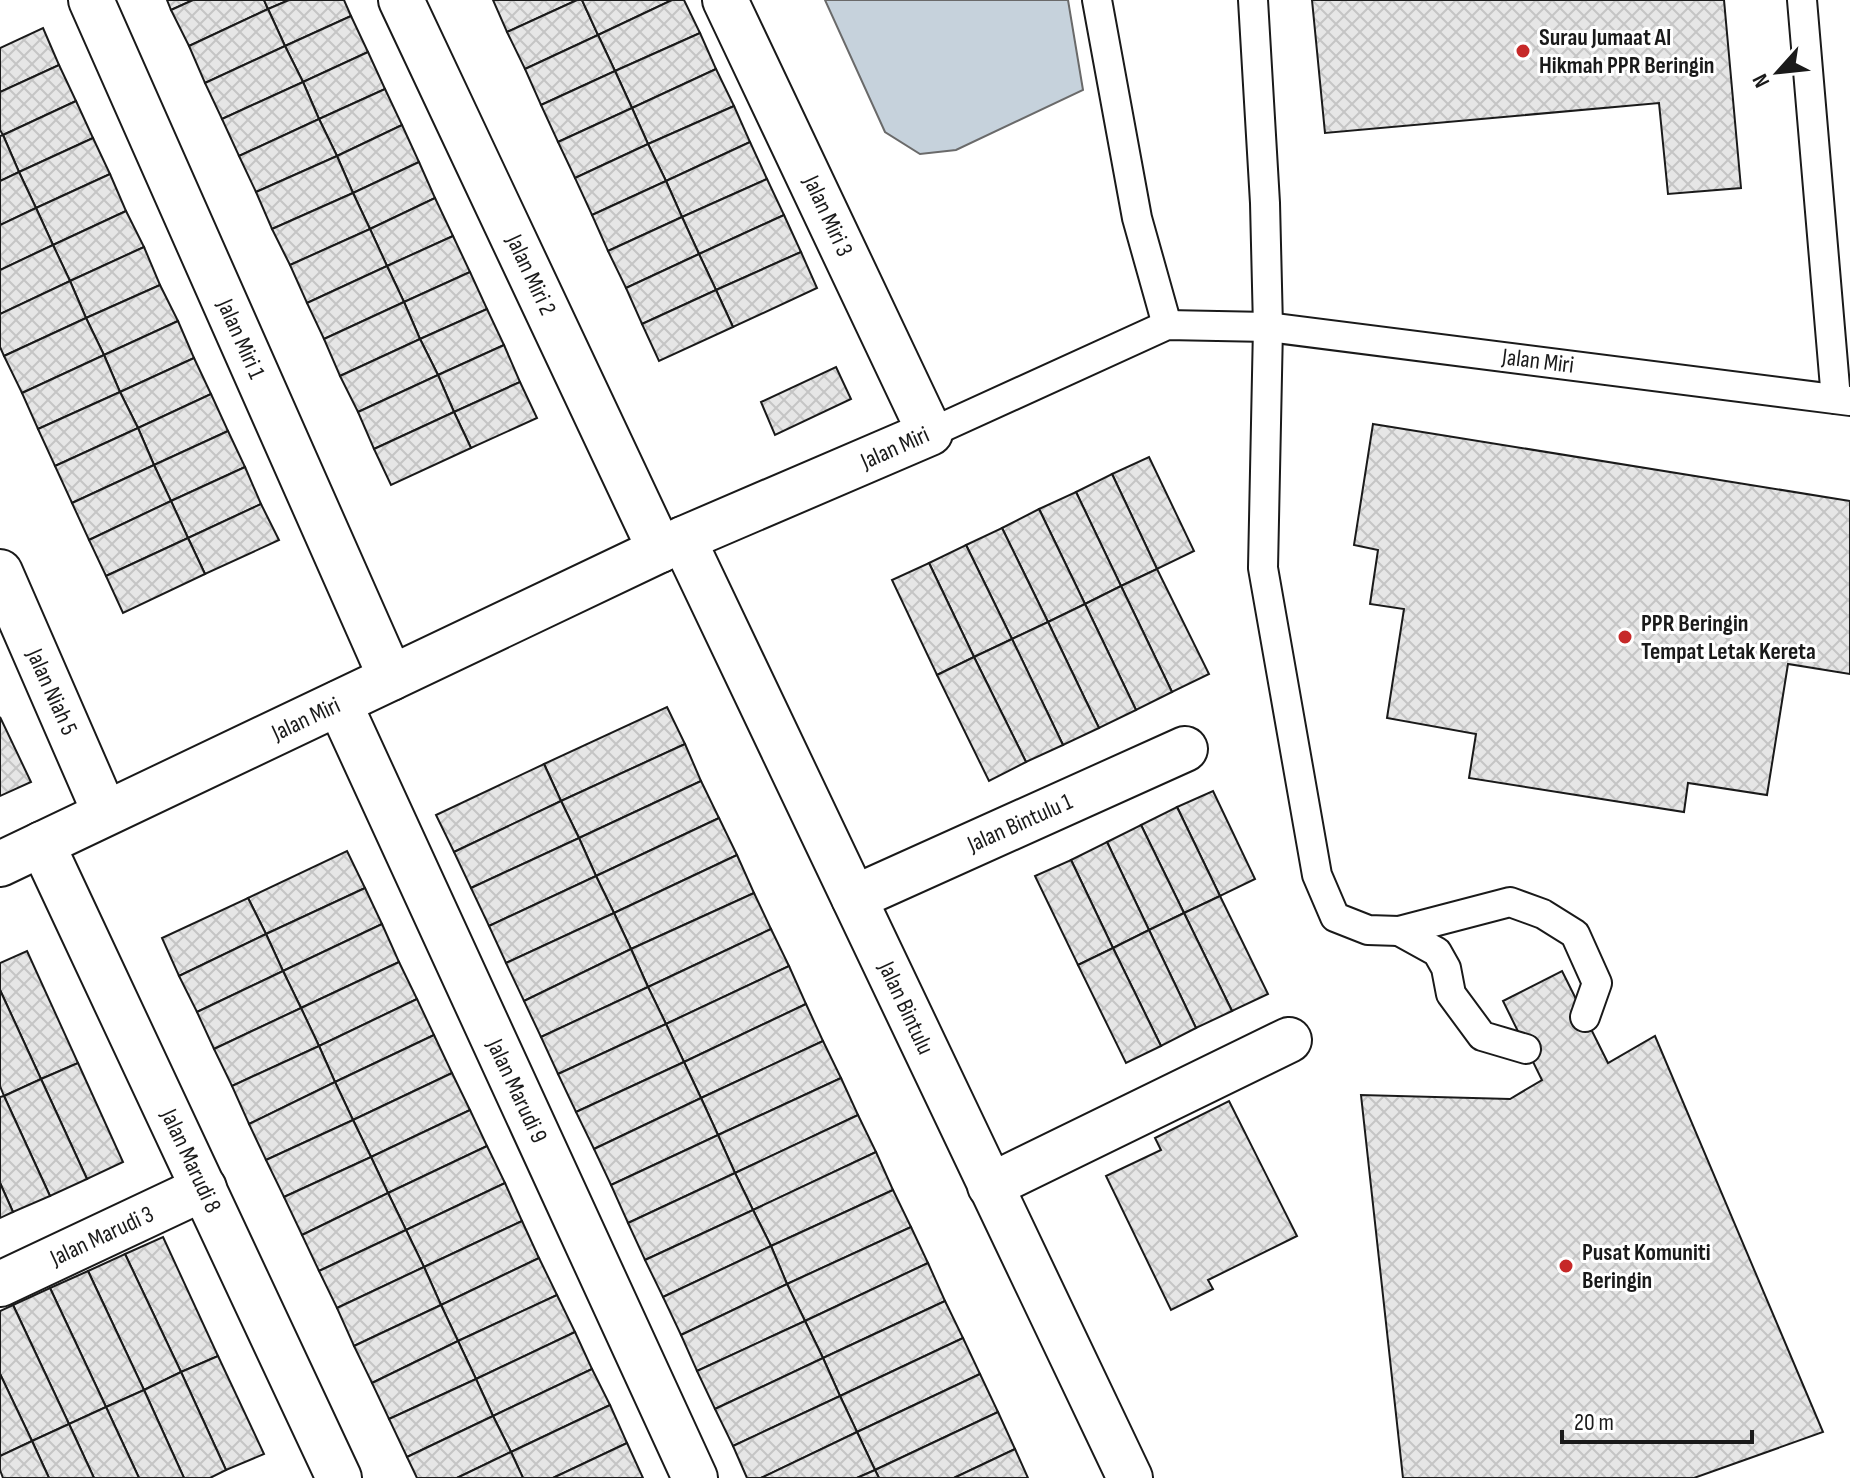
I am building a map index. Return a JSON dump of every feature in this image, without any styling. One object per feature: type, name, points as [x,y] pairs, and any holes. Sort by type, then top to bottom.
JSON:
[{"type":"street","name":"Jalan Miri 1","points":[[91,0],[391,678]]},
{"type":"street","name":"Jalan Miri 2","points":[[401,0],[672,544]]},
{"type":"street","name":"Jalan Miri 3","points":[[725,0],[930,433]]},
{"type":"street","name":"Jalan Miri","points":[[0,864],[672,544],[930,433]]},
{"type":"street","name":"Jalan Bintulu","points":[[672,544],[854,898],[1130,1478]]},
{"type":"street","name":"Jalan Niah 5","points":[[0,572],[15,646],[105,813]]},
{"type":"street","name":"Jalan Marudi 9","points":[[339,703],[695,1478]]},
{"type":"street","name":"Jalan Bintulu 1","points":[[854,898],[1185,749]]},
{"type":"street","name":"Jalan Marudi 8","points":[[42,844],[339,1478]]},
{"type":"street","points":[[990,1186],[1289,1040]]},
{"type":"street","name":"Jalan Marudi 3","points":[[0,1284],[204,1188]]},
{"type":"lane","points":[[1097,0],[1137,218],[1167,325]]},
{"type":"lane","points":[[1253,0],[1265,203],[1268,327],[1263,568],[1317,875],[1335,917],[1368,930],[1399,931],[1510,902],[1543,914],[1575,934],[1597,983],[1585,1017]]},
{"type":"lane","points":[[1802,0],[1843,400]]},
{"type":"lane","name":"Jalan Miri","points":[[930,433],[1167,325],[1268,327],[1843,400]]},
{"type":"lane","points":[[1399,931],[1437,952],[1446,968],[1451,994],[1482,1036],[1526,1049]]},
{"type":"shaded area","points":[[825,0],[1068,0],[1083,90],[956,150],[920,154],[885,132]]},
{"type":"building","points":[[167,0],[193,0],[171,10]]},
{"type":"building","points":[[193,0],[264,0],[268,9],[189,46],[171,10]]},
{"type":"building","points":[[264,0],[289,0],[268,9]]},
{"type":"building","points":[[289,0],[344,0],[351,16],[285,46],[268,9]]},
{"type":"building","points":[[493,0],[577,0],[507,32]]},
{"type":"building","points":[[582,0],[598,35],[525,69],[507,32]]},
{"type":"building","points":[[582,0],[672,0],[598,35]]},
{"type":"building","points":[[672,0],[684,0],[700,33],[615,71],[598,35]]},
{"type":"building","name":"Surau Jumaat Al Hikmah PPR Beringin","points":[[1312,0],[1724,0],[1741,188],[1668,194],[1659,103],[1325,133]]},
{"type":"building","points":[[268,9],[285,46],[205,83],[189,46]]},
{"type":"building","points":[[351,16],[368,52],[303,82],[285,46]]},
{"type":"building","points":[[43,28],[59,65],[0,92],[0,48]]},
{"type":"building","points":[[700,33],[716,69],[632,108],[615,71]]},
{"type":"building","points":[[598,35],[615,71],[541,105],[525,69]]},
{"type":"building","points":[[285,46],[303,82],[222,119],[205,83]]},
{"type":"building","points":[[368,52],[385,89],[319,119],[303,82]]},
{"type":"building","points":[[59,65],[76,101],[3,135],[0,130],[0,92]]},
{"type":"building","points":[[716,69],[734,106],[648,144],[632,108]]},
{"type":"building","points":[[615,71],[632,108],[558,142],[541,105]]},
{"type":"building","points":[[303,82],[319,119],[239,156],[222,119]]},
{"type":"building","points":[[385,89],[402,125],[337,156],[319,119]]},
{"type":"building","points":[[76,101],[93,138],[19,172],[3,135]]},
{"type":"building","points":[[734,106],[750,142],[666,181],[648,144]]},
{"type":"building","points":[[632,108],[648,144],[575,178],[558,142]]},
{"type":"building","points":[[319,119],[337,156],[256,192],[239,156]]},
{"type":"building","points":[[402,125],[419,162],[353,193],[337,156]]},
{"type":"building","points":[[3,135],[19,172],[0,181],[0,136]]},
{"type":"building","points":[[93,138],[110,174],[36,208],[19,172]]},
{"type":"building","points":[[750,142],[767,179],[682,217],[666,181]]},
{"type":"building","points":[[648,144],[666,181],[592,215],[575,178]]},
{"type":"building","points":[[337,156],[353,193],[272,229],[256,192]]},
{"type":"building","points":[[419,162],[435,198],[370,229],[353,193]]},
{"type":"building","points":[[19,172],[36,208],[0,225],[0,181]]},
{"type":"building","points":[[110,174],[126,211],[53,245],[36,208]]},
{"type":"building","points":[[767,179],[784,215],[699,254],[682,217]]},
{"type":"building","points":[[666,181],[682,217],[608,251],[592,215]]},
{"type":"building","points":[[353,193],[370,229],[290,265],[272,229]]},
{"type":"building","points":[[435,198],[453,236],[387,266],[370,229]]},
{"type":"building","points":[[36,208],[53,245],[0,270],[0,225]]},
{"type":"building","points":[[126,211],[144,247],[70,281],[53,245]]},
{"type":"building","points":[[784,215],[801,252],[716,290],[699,254]]},
{"type":"building","points":[[682,217],[699,254],[626,288],[608,251]]},
{"type":"building","points":[[370,229],[387,266],[307,303],[290,265]]},
{"type":"building","points":[[453,236],[470,272],[404,302],[387,266]]},
{"type":"building","points":[[53,245],[70,281],[0,314],[0,270]]},
{"type":"building","points":[[144,247],[160,285],[86,318],[70,281]]},
{"type":"building","points":[[801,252],[817,288],[733,327],[716,290]]},
{"type":"building","points":[[699,254],[716,290],[642,324],[626,288]]},
{"type":"building","points":[[387,266],[404,302],[324,339],[307,303]]},
{"type":"building","points":[[470,272],[487,309],[420,339],[404,302]]},
{"type":"building","points":[[70,281],[86,318],[4,356],[0,347],[0,314]]},
{"type":"building","points":[[160,285],[178,321],[104,355],[86,318]]},
{"type":"building","points":[[716,290],[733,327],[659,361],[642,324]]},
{"type":"building","points":[[404,302],[420,339],[340,376],[324,339]]},
{"type":"building","points":[[487,309],[504,345],[438,375],[420,339]]},
{"type":"building","points":[[86,318],[104,355],[22,393],[4,356]]},
{"type":"building","points":[[178,321],[194,358],[120,392],[104,355]]},
{"type":"building","points":[[420,339],[438,375],[358,412],[340,376]]},
{"type":"building","points":[[504,345],[520,382],[454,412],[438,375]]},
{"type":"building","points":[[104,355],[120,392],[38,429],[22,393]]},
{"type":"building","points":[[194,358],[211,394],[138,428],[120,392]]},
{"type":"building","points":[[836,367],[851,399],[775,435],[761,402]]},
{"type":"building","points":[[438,375],[454,412],[374,449],[358,412]]},
{"type":"building","points":[[520,382],[537,418],[471,448],[454,412]]},
{"type":"building","points":[[120,392],[138,428],[55,466],[38,429]]},
{"type":"building","points":[[211,394],[228,431],[154,465],[138,428]]},
{"type":"building","points":[[454,412],[471,448],[391,485],[374,449]]},
{"type":"building","name":"PPR Beringin Tempat Letak Kereta","points":[[1373,424],[1850,501],[1850,674],[1788,664],[1767,795],[1688,783],[1684,812],[1469,778],[1476,734],[1387,718],[1404,609],[1370,604],[1378,550],[1354,545]]},
{"type":"building","points":[[138,428],[154,465],[72,503],[55,466]]},
{"type":"building","points":[[228,431],[245,467],[171,501],[154,465]]},
{"type":"building","points":[[1149,457],[1194,551],[1157,569],[1112,474]]},
{"type":"building","points":[[154,465],[171,501],[89,540],[72,503]]},
{"type":"building","points":[[245,467],[261,504],[188,538],[171,501]]},
{"type":"building","points":[[1112,474],[1157,569],[1121,586],[1076,492]]},
{"type":"building","points":[[1076,492],[1121,586],[1085,604],[1039,509]]},
{"type":"building","points":[[171,501],[188,538],[106,576],[89,540]]},
{"type":"building","points":[[261,504],[279,540],[205,574],[188,538]]},
{"type":"building","points":[[1039,509],[1085,604],[1048,622],[1002,528]]},
{"type":"building","points":[[1002,528],[1048,622],[1012,639],[966,545]]},
{"type":"building","points":[[188,538],[205,574],[123,613],[106,576]]},
{"type":"building","points":[[966,545],[1012,639],[974,657],[929,563]]},
{"type":"building","points":[[929,563],[974,657],[937,675],[892,580]]},
{"type":"building","points":[[1157,569],[1209,674],[1172,692],[1121,586]]},
{"type":"building","points":[[1121,586],[1172,692],[1136,710],[1085,604]]},
{"type":"building","points":[[1085,604],[1136,710],[1099,728],[1048,622]]},
{"type":"building","points":[[1048,622],[1099,728],[1063,745],[1012,639]]},
{"type":"building","points":[[1012,639],[1063,745],[1026,762],[974,657]]},
{"type":"building","points":[[974,657],[1026,762],[989,781],[937,675]]},
{"type":"building","points":[[667,707],[685,744],[561,801],[544,764]]},
{"type":"building","points":[[0,717],[31,782],[0,796]]},
{"type":"building","points":[[685,744],[701,781],[579,838],[561,801]]},
{"type":"building","points":[[544,764],[561,801],[454,852],[436,815]]},
{"type":"building","points":[[701,781],[719,818],[596,876],[579,838]]},
{"type":"building","points":[[1213,791],[1255,879],[1220,896],[1177,807]]},
{"type":"building","points":[[561,801],[579,838],[471,888],[454,852]]},
{"type":"building","points":[[1177,807],[1220,896],[1184,913],[1141,825]]},
{"type":"building","points":[[719,818],[737,855],[614,913],[596,876]]},
{"type":"building","points":[[1141,825],[1184,913],[1149,930],[1107,842]]},
{"type":"building","points":[[579,838],[596,876],[489,926],[471,888]]},
{"type":"building","points":[[1107,842],[1149,930],[1113,948],[1071,860]]},
{"type":"building","points":[[347,851],[365,888],[266,934],[248,898]]},
{"type":"building","points":[[737,855],[754,893],[631,949],[614,913]]},
{"type":"building","points":[[1071,860],[1113,948],[1078,965],[1035,876]]},
{"type":"building","points":[[596,876],[614,913],[506,963],[489,926]]},
{"type":"building","points":[[365,888],[382,924],[283,971],[266,934]]},
{"type":"building","points":[[754,893],[771,929],[648,987],[631,949]]},
{"type":"building","points":[[1220,896],[1268,994],[1232,1011],[1184,913]]},
{"type":"building","points":[[248,898],[266,934],[179,976],[162,938]]},
{"type":"building","points":[[614,913],[631,949],[524,1001],[506,963]]},
{"type":"building","points":[[1184,913],[1232,1011],[1196,1028],[1149,930]]},
{"type":"building","points":[[382,924],[399,962],[301,1008],[283,971]]},
{"type":"building","points":[[771,929],[789,966],[666,1024],[648,987]]},
{"type":"building","points":[[1149,930],[1196,1028],[1161,1046],[1113,948]]},
{"type":"building","points":[[266,934],[283,971],[197,1012],[179,976]]},
{"type":"building","points":[[1113,948],[1161,1046],[1126,1063],[1078,965]]},
{"type":"building","points":[[631,949],[648,987],[541,1037],[524,1001]]},
{"type":"building","points":[[27,951],[78,1063],[41,1079],[0,990],[0,963]]},
{"type":"building","points":[[399,962],[417,999],[319,1046],[301,1008]]},
{"type":"building","points":[[789,966],[806,1004],[684,1062],[666,1024]]},
{"type":"building","points":[[283,971],[301,1008],[214,1049],[197,1012]]},
{"type":"building","name":"Pusat Komuniti Beringin","points":[[1562,971],[1608,1063],[1655,1036],[1823,1432],[1694,1478],[1403,1478],[1361,1095],[1510,1099],[1542,1080],[1503,1001]]},
{"type":"building","points":[[648,987],[666,1024],[558,1074],[541,1037]]},
{"type":"building","points":[[0,990],[41,1079],[4,1096],[0,1086]]},
{"type":"building","points":[[417,999],[434,1035],[335,1082],[319,1046]]},
{"type":"building","points":[[806,1004],[823,1041],[701,1098],[684,1062]]},
{"type":"building","points":[[301,1008],[319,1046],[232,1086],[214,1049]]},
{"type":"building","points":[[666,1024],[684,1062],[576,1112],[558,1074]]},
{"type":"building","points":[[434,1035],[452,1073],[353,1120],[335,1082]]},
{"type":"building","points":[[823,1041],[841,1078],[718,1135],[701,1098]]},
{"type":"building","points":[[319,1046],[335,1082],[249,1124],[232,1086]]},
{"type":"building","points":[[684,1062],[701,1098],[594,1149],[576,1112]]},
{"type":"building","points":[[78,1063],[123,1162],[87,1179],[41,1079]]},
{"type":"building","points":[[452,1073],[470,1110],[371,1157],[353,1120]]},
{"type":"building","points":[[841,1078],[858,1115],[735,1173],[718,1135]]},
{"type":"building","points":[[41,1079],[87,1179],[50,1196],[4,1096]]},
{"type":"building","points":[[335,1082],[353,1120],[266,1160],[249,1124]]},
{"type":"building","points":[[4,1096],[50,1196],[13,1212],[0,1183],[0,1097]]},
{"type":"building","points":[[701,1098],[718,1135],[611,1185],[594,1149]]},
{"type":"building","points":[[1229,1101],[1297,1236],[1208,1280],[1213,1289],[1171,1310],[1106,1176],[1161,1150],[1155,1138]]},
{"type":"building","points":[[470,1110],[487,1146],[388,1193],[371,1157]]},
{"type":"building","points":[[858,1115],[876,1152],[753,1210],[735,1173]]},
{"type":"building","points":[[353,1120],[371,1157],[284,1197],[266,1160]]},
{"type":"building","points":[[718,1135],[735,1173],[628,1223],[611,1185]]},
{"type":"building","points":[[487,1146],[505,1183],[406,1230],[388,1193]]},
{"type":"building","points":[[876,1152],[893,1190],[771,1246],[753,1210]]},
{"type":"building","points":[[371,1157],[388,1193],[302,1235],[284,1197]]},
{"type":"building","points":[[735,1173],[753,1210],[645,1260],[628,1223]]},
{"type":"building","points":[[0,1183],[13,1212],[0,1218]]},
{"type":"building","points":[[505,1183],[522,1221],[424,1267],[406,1230]]},
{"type":"building","points":[[893,1190],[911,1227],[787,1284],[771,1246]]},
{"type":"building","points":[[388,1193],[406,1230],[319,1271],[302,1235]]},
{"type":"building","points":[[753,1210],[771,1246],[663,1297],[645,1260]]},
{"type":"building","points":[[522,1221],[539,1258],[441,1305],[424,1267]]},
{"type":"building","points":[[911,1227],[928,1263],[805,1321],[787,1284]]},
{"type":"building","points":[[406,1230],[424,1267],[337,1308],[319,1271]]},
{"type":"building","points":[[163,1237],[218,1356],[181,1372],[125,1254]]},
{"type":"building","points":[[771,1246],[787,1284],[681,1335],[663,1297]]},
{"type":"building","points":[[125,1254],[181,1372],[144,1390],[88,1271]]},
{"type":"building","points":[[539,1258],[557,1295],[458,1341],[441,1305]]},
{"type":"building","points":[[928,1263],[945,1301],[823,1358],[805,1321]]},
{"type":"building","points":[[424,1267],[441,1305],[354,1346],[337,1308]]},
{"type":"building","points":[[88,1271],[144,1390],[106,1407],[50,1288]]},
{"type":"building","points":[[787,1284],[805,1321],[697,1371],[681,1335]]},
{"type":"building","points":[[50,1288],[106,1407],[69,1424],[13,1305]]},
{"type":"building","points":[[557,1295],[575,1332],[476,1379],[458,1341]]},
{"type":"building","points":[[945,1301],[963,1338],[840,1396],[823,1358]]},
{"type":"building","points":[[13,1305],[69,1424],[32,1441],[0,1374],[0,1311]]},
{"type":"building","points":[[441,1305],[458,1341],[372,1383],[354,1346]]},
{"type":"building","points":[[805,1321],[823,1358],[715,1409],[697,1371]]},
{"type":"building","points":[[575,1332],[592,1369],[493,1416],[476,1379]]},
{"type":"building","points":[[963,1338],[980,1374],[857,1432],[840,1396]]},
{"type":"building","points":[[458,1341],[476,1379],[389,1419],[372,1383]]},
{"type":"building","points":[[218,1356],[264,1454],[226,1470],[181,1372]]},
{"type":"building","points":[[823,1358],[840,1396],[733,1446],[715,1409]]},
{"type":"building","points":[[592,1369],[610,1405],[511,1452],[493,1416]]},
{"type":"building","points":[[181,1372],[226,1470],[210,1478],[184,1478],[144,1390]]},
{"type":"building","points":[[0,1374],[32,1441],[0,1456]]},
{"type":"building","points":[[980,1374],[998,1412],[875,1470],[857,1432]]},
{"type":"building","points":[[476,1379],[493,1416],[407,1457],[389,1419]]},
{"type":"building","points":[[144,1390],[184,1478],[139,1478],[106,1407]]},
{"type":"building","points":[[840,1396],[857,1432],[761,1478],[747,1478],[733,1446]]},
{"type":"building","points":[[610,1405],[627,1443],[553,1478],[523,1478],[511,1452]]},
{"type":"building","points":[[106,1407],[139,1478],[94,1478],[69,1424]]},
{"type":"building","points":[[998,1412],[1015,1449],[954,1478],[879,1478],[875,1470]]},
{"type":"building","points":[[493,1416],[511,1452],[457,1478],[417,1478],[407,1457]]},
{"type":"building","points":[[69,1424],[94,1478],[49,1478],[32,1441]]},
{"type":"building","points":[[857,1432],[875,1470],[857,1478],[761,1478]]},
{"type":"building","points":[[32,1441],[49,1478],[3,1478],[0,1456]]},
{"type":"building","points":[[627,1443],[643,1478],[553,1478]]},
{"type":"building","points":[[1015,1449],[1028,1478],[954,1478]]},
{"type":"building","points":[[511,1452],[523,1478],[457,1478]]},
{"type":"building","points":[[875,1470],[879,1478],[857,1478]]},
{"type":"place","name":"Surau Jumaat Al Hikmah PPR Beringin","points":[[1523,51]]},
{"type":"place","name":"PPR Beringin Tempat Letak Kereta","points":[[1625,637]]},
{"type":"place","name":"Pusat Komuniti Beringin","points":[[1566,1266]]}]
